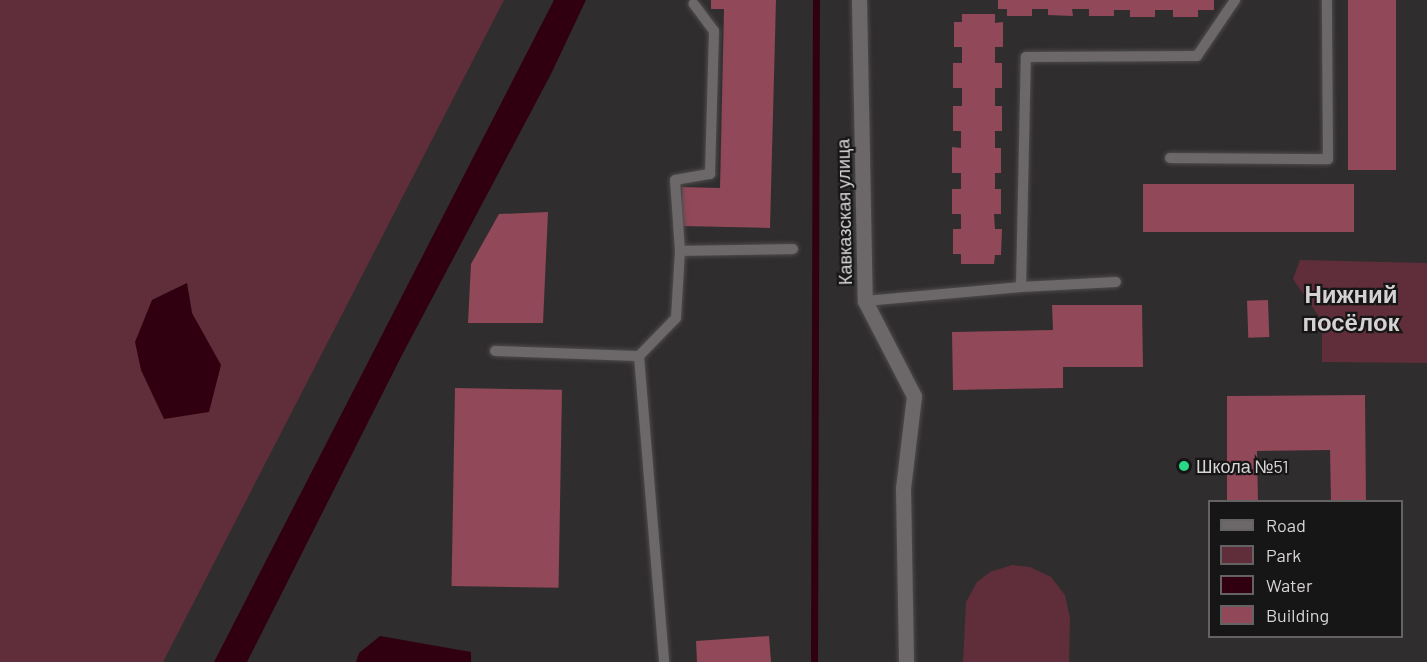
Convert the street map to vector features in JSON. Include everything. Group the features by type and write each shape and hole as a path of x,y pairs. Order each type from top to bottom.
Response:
{"street":[{"name":"Кавказская улица","path":"858,0 865,301 914,396 903,488 906,662"}],"lane":[{"path":"1021,287 1026,57 1197,56 1235,0"},
{"path":"1170,158 1329,159 1327,0"},
{"path":"495,351 639,356 676,318 680,251 675,180 710,174 714,31 694,4"},
{"path":"680,251 793,249"},
{"path":"865,301 1021,287 1116,282"},
{"path":"639,356 664,662"}],"green space":[{"path":"0,0 504,0 163,662 0,662","holes":["187,283 192,313 152,300"]},
{"path":"1300,260 1427,263 1427,363 1322,362 1322,321 1293,279"},
{"path":"1012,565 1030,567 1051,577 1065,595 1070,618 1069,662 963,662 966,602 977,582 990,572"}],"water":[{"path":"554,0 586,0 551,74 401,357 247,662 214,662"},
{"path":"187,283 192,313 221,365 209,412 164,419 141,370 135,342 152,300"},
{"path":"380,636 471,652 471,662 356,662 359,653"}],"building":[{"path":"711,0 776,0 770,228 682,226 682,187 720,188 724,9 711,9"},
{"path":"998,0 1214,0 1214,10 1198,10 1198,17 1173,17 1173,10 1155,10 1155,17 1130,17 1130,10 1114,10 1114,16 1089,16 1089,9 1072,9 1073,16 1048,15 1048,9 1032,9 1032,16 1007,16 1007,9 998,9"},
{"path":"1348,0 1396,0 1396,170 1348,170"},
{"path":"962,14 995,14 995,23 1003,22 1003,47 995,47 995,63 1002,63 1002,88 995,88 995,106 1002,106 1002,131 995,131 995,148 1001,148 1001,173 995,173 995,189 1001,189 1001,214 994,214 995,229 1002,229 1001,255 995,255 994,264 961,264 961,254 953,254 953,229 961,229 961,214 952,214 952,189 961,189 961,173 952,173 952,147 961,148 961,131 953,131 953,106 962,106 962,88 953,88 953,63 962,63 962,47 954,47 954,22 962,22"},
{"path":"1143,184 1354,184 1354,232 1143,232"},
{"path":"548,212 543,323 468,323 471,264 499,214"},
{"path":"1268,300 1269,337 1248,338 1247,301"},
{"path":"1052,305 1142,305 1143,367 1063,367 1063,388 953,390 952,332 1053,330"},
{"path":"455,388 562,390 559,588 452,586"},
{"path":"1365,395 1366,500 1331,500 1330,450 1257,451 1258,500 1227,500 1227,396"},
{"path":"769,636 771,662 697,662 696,641"}],"waterway":[{"path":"814,662 816,0"}],"place":[{"name":"Школа №51","path":"1184,466"}],"district":[{"name":"Нижний посёлок","path":"1351,308"}]}
